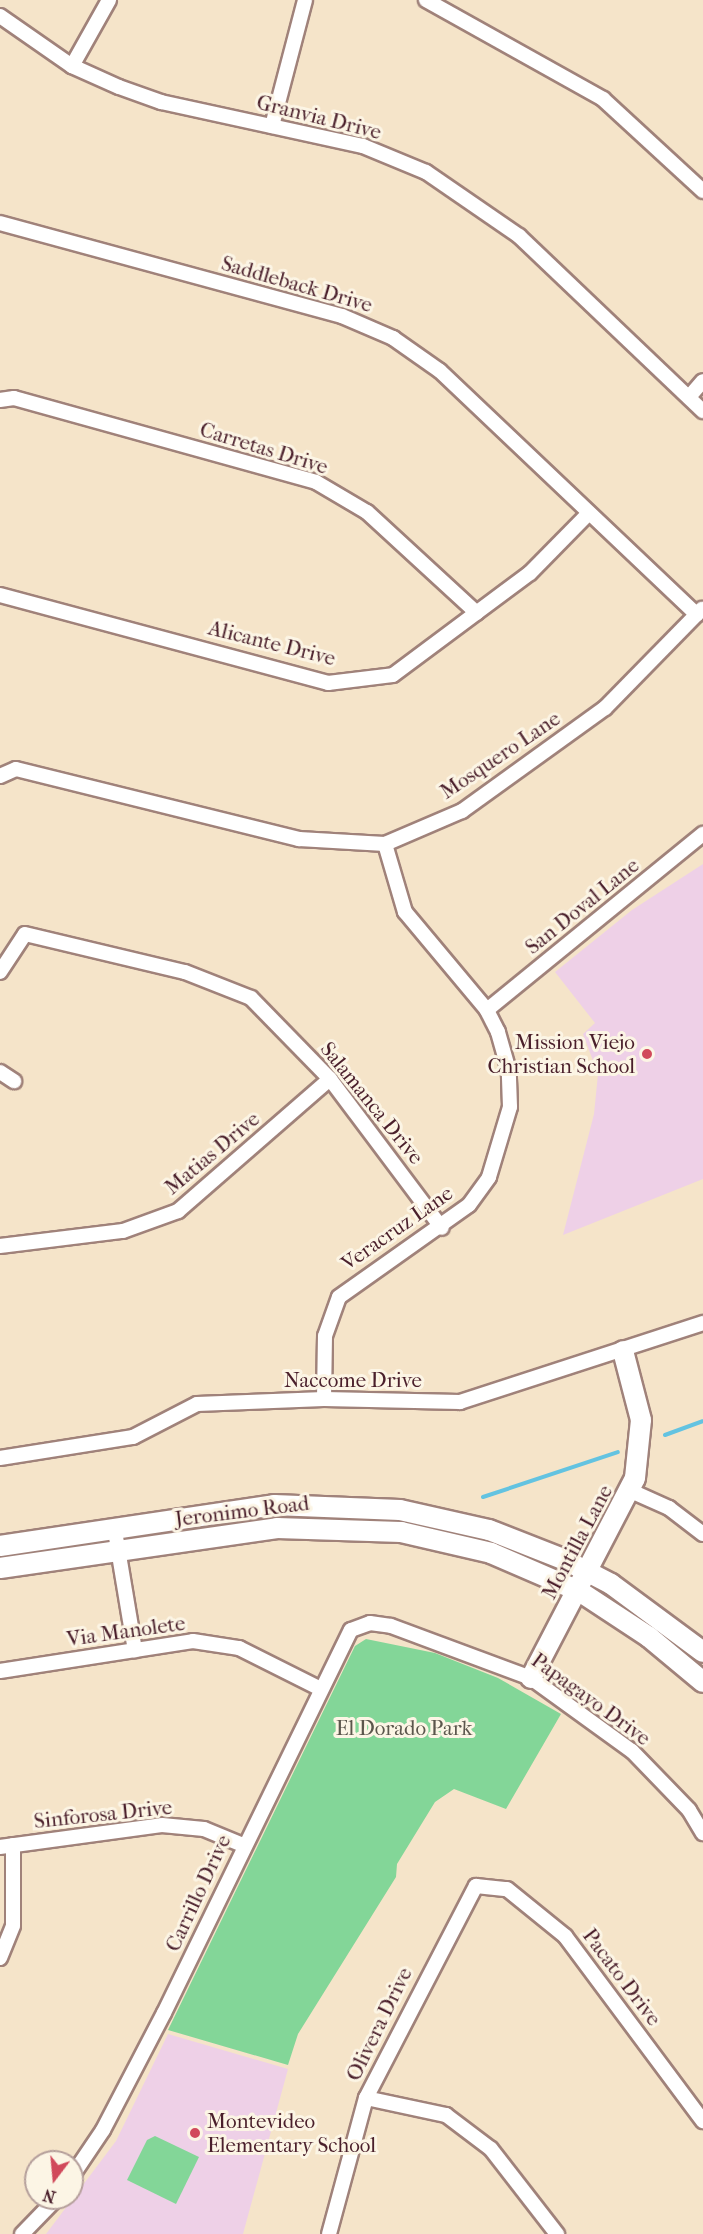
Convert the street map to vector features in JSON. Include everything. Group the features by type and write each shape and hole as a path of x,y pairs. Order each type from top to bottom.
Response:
{"main road":[{"name":"Montilla Lane","path":"531,1678 631,1491 641,1420 623,1351"},
{"name":"Jeronimo Road","path":"0,1546 115,1531 274,1505 377,1507 489,1530 589,1571 703,1652"},
{"name":"Jeronimo Road","path":"0,1568 277,1528 359,1527 468,1547 579,1591 649,1637 703,1682"}],"street":[{"path":"72,66 109,0"},
{"path":"272,126 305,0"},
{"path":"426,0 603,99 703,191"},
{"name":"Granvia Drive","path":"0,16 72,66 161,102 363,146 426,172 479,205 703,411"},
{"name":"Saddleback Drive","path":"0,223 342,316 393,338 440,371 589,513 700,612"},
{"path":"689,397 703,381"},
{"name":"Carretas Drive","path":"0,400 14,398 316,482 367,512 477,613"},
{"name":"Alicante Drive","path":"0,595 328,683 393,675 530,573 589,513"},
{"name":"Mosquero Lane","path":"0,776 16,770 299,839 385,844 462,811 605,708 700,612"},
{"name":"San Doval Lane","path":"487,1010 703,834"},
{"name":"Veracruz Lane","path":"324,1399 325,1336 339,1297 362,1276 442,1228 480,1192 506,1128 509,1071 487,1010 405,912 385,844"},
{"name":"Salamanca Drive","path":"0,972 25,934 185,972 251,998 330,1079 442,1228"},
{"path":"0,1072 14,1081"},
{"name":"Matias Drive","path":"0,1246 123,1231 178,1211 330,1079"},
{"name":"Naccome Drive","path":"0,1458 133,1437 197,1404 324,1399 460,1402 623,1351 703,1323"},
{"path":"631,1491 669,1508 703,1534"},
{"path":"115,1531 135,1650"},
{"name":"Papagayo Drive","path":"358,1626 379,1624 420,1634 531,1678 632,1751 689,1810 703,1833"},
{"name":"Carrillo Drive","path":"84,2158 103,2130 164,2013 345,1637 358,1626"},
{"name":"Via Manolete","path":"0,1671 193,1641 233,1646 321,1689"},
{"name":"Sinforosa Drive","path":"6,1846 162,1825 204,1829 243,1845"},
{"path":"0,1958 13,1925 6,1846"},
{"name":"Olivera Drive","path":"329,2234 366,2098 461,1906 471,1890 486,1883"},
{"name":"Pacato Drive","path":"486,1883 507,1889 565,1936 703,2121"},
{"path":"366,2098 446,2115 490,2149 557,2234"},
{"path":"22,2234 45,2210"}],"shaded area":[{"name":"Mission Viejo Christian School","path":"703,864 703,1179 563,1235 594,1114 598,1074 583,1034 595,1023 555,972 632,910"},
{"name":"Montevideo Elementary School","path":"168,2034 288,2069 243,2234 46,2234 64,2210 84,2210 84,2184 116,2141"}],"green space":[{"name":"El Dorado Park","path":"366,1639 435,1653 498,1678 561,1714 506,1809 454,1789 435,1802 397,1864 396,1877 298,2034 288,2065 168,2030 355,1646"},
{"path":"155,2136 199,2157 176,2204 127,2180 147,2140"}],"waterway":[{"path":"665,1435 703,1421"},
{"path":"483,1497 618,1452"}],"place":[{"name":"Mission Viejo Christian School","path":"647,1054"},
{"name":"Montevideo Elementary School","path":"195,2133"}]}
